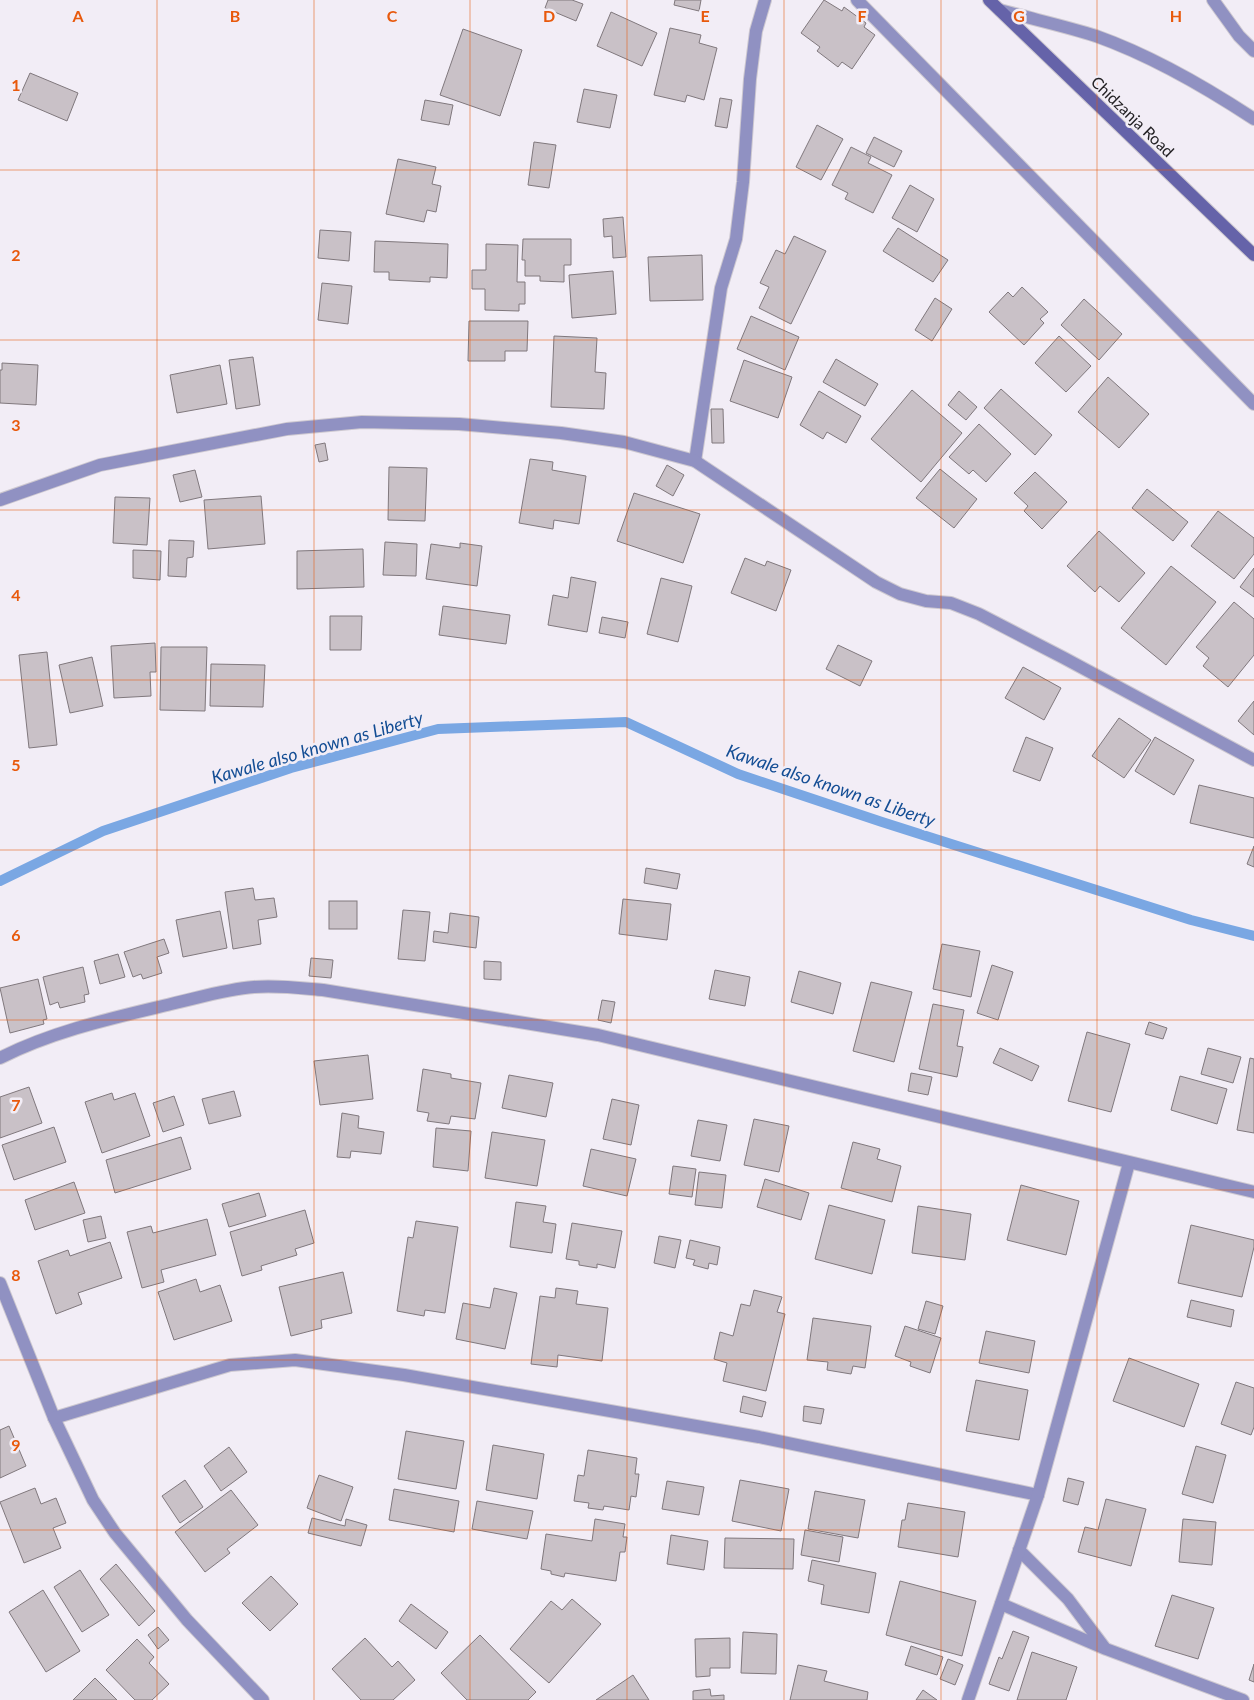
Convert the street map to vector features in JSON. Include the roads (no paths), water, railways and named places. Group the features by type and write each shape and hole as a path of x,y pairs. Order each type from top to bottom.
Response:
{"street":[{"path":"695,461 721,288 736,239 743,182 750,79 756,31 765,0"},
{"path":"857,0 1254,404"},
{"name":"Chidzanja Road","path":"989,0 1254,255"},
{"path":"1213,0 1239,36 1254,51"},
{"path":"1000,10 1096,36 1154,60 1209,88 1254,119"},
{"path":"0,500 100,465 287,429 362,422 459,424 561,433 624,442 695,461 876,582 900,594 926,601 951,603 979,614 1254,760"},
{"path":"0,1058 26,1045 104,1020 224,992 253,987 288,987 322,990 598,1035 1254,1192"},
{"path":"968,1700 1038,1495 1129,1163"},
{"path":"0,1284 54,1418 93,1500 115,1533 187,1620 263,1700"},
{"path":"54,1418 230,1364 295,1360 404,1376 749,1436 1038,1495"},
{"path":"1019,1550 1068,1599 1106,1649"},
{"path":"1001,1604 1106,1649 1243,1700"}],"waterway":[{"name":"Kawale also known as Liberty","path":"0,881 103,831 291,768 438,729 626,722 738,774 882,822 1191,920 1254,936"}]}
